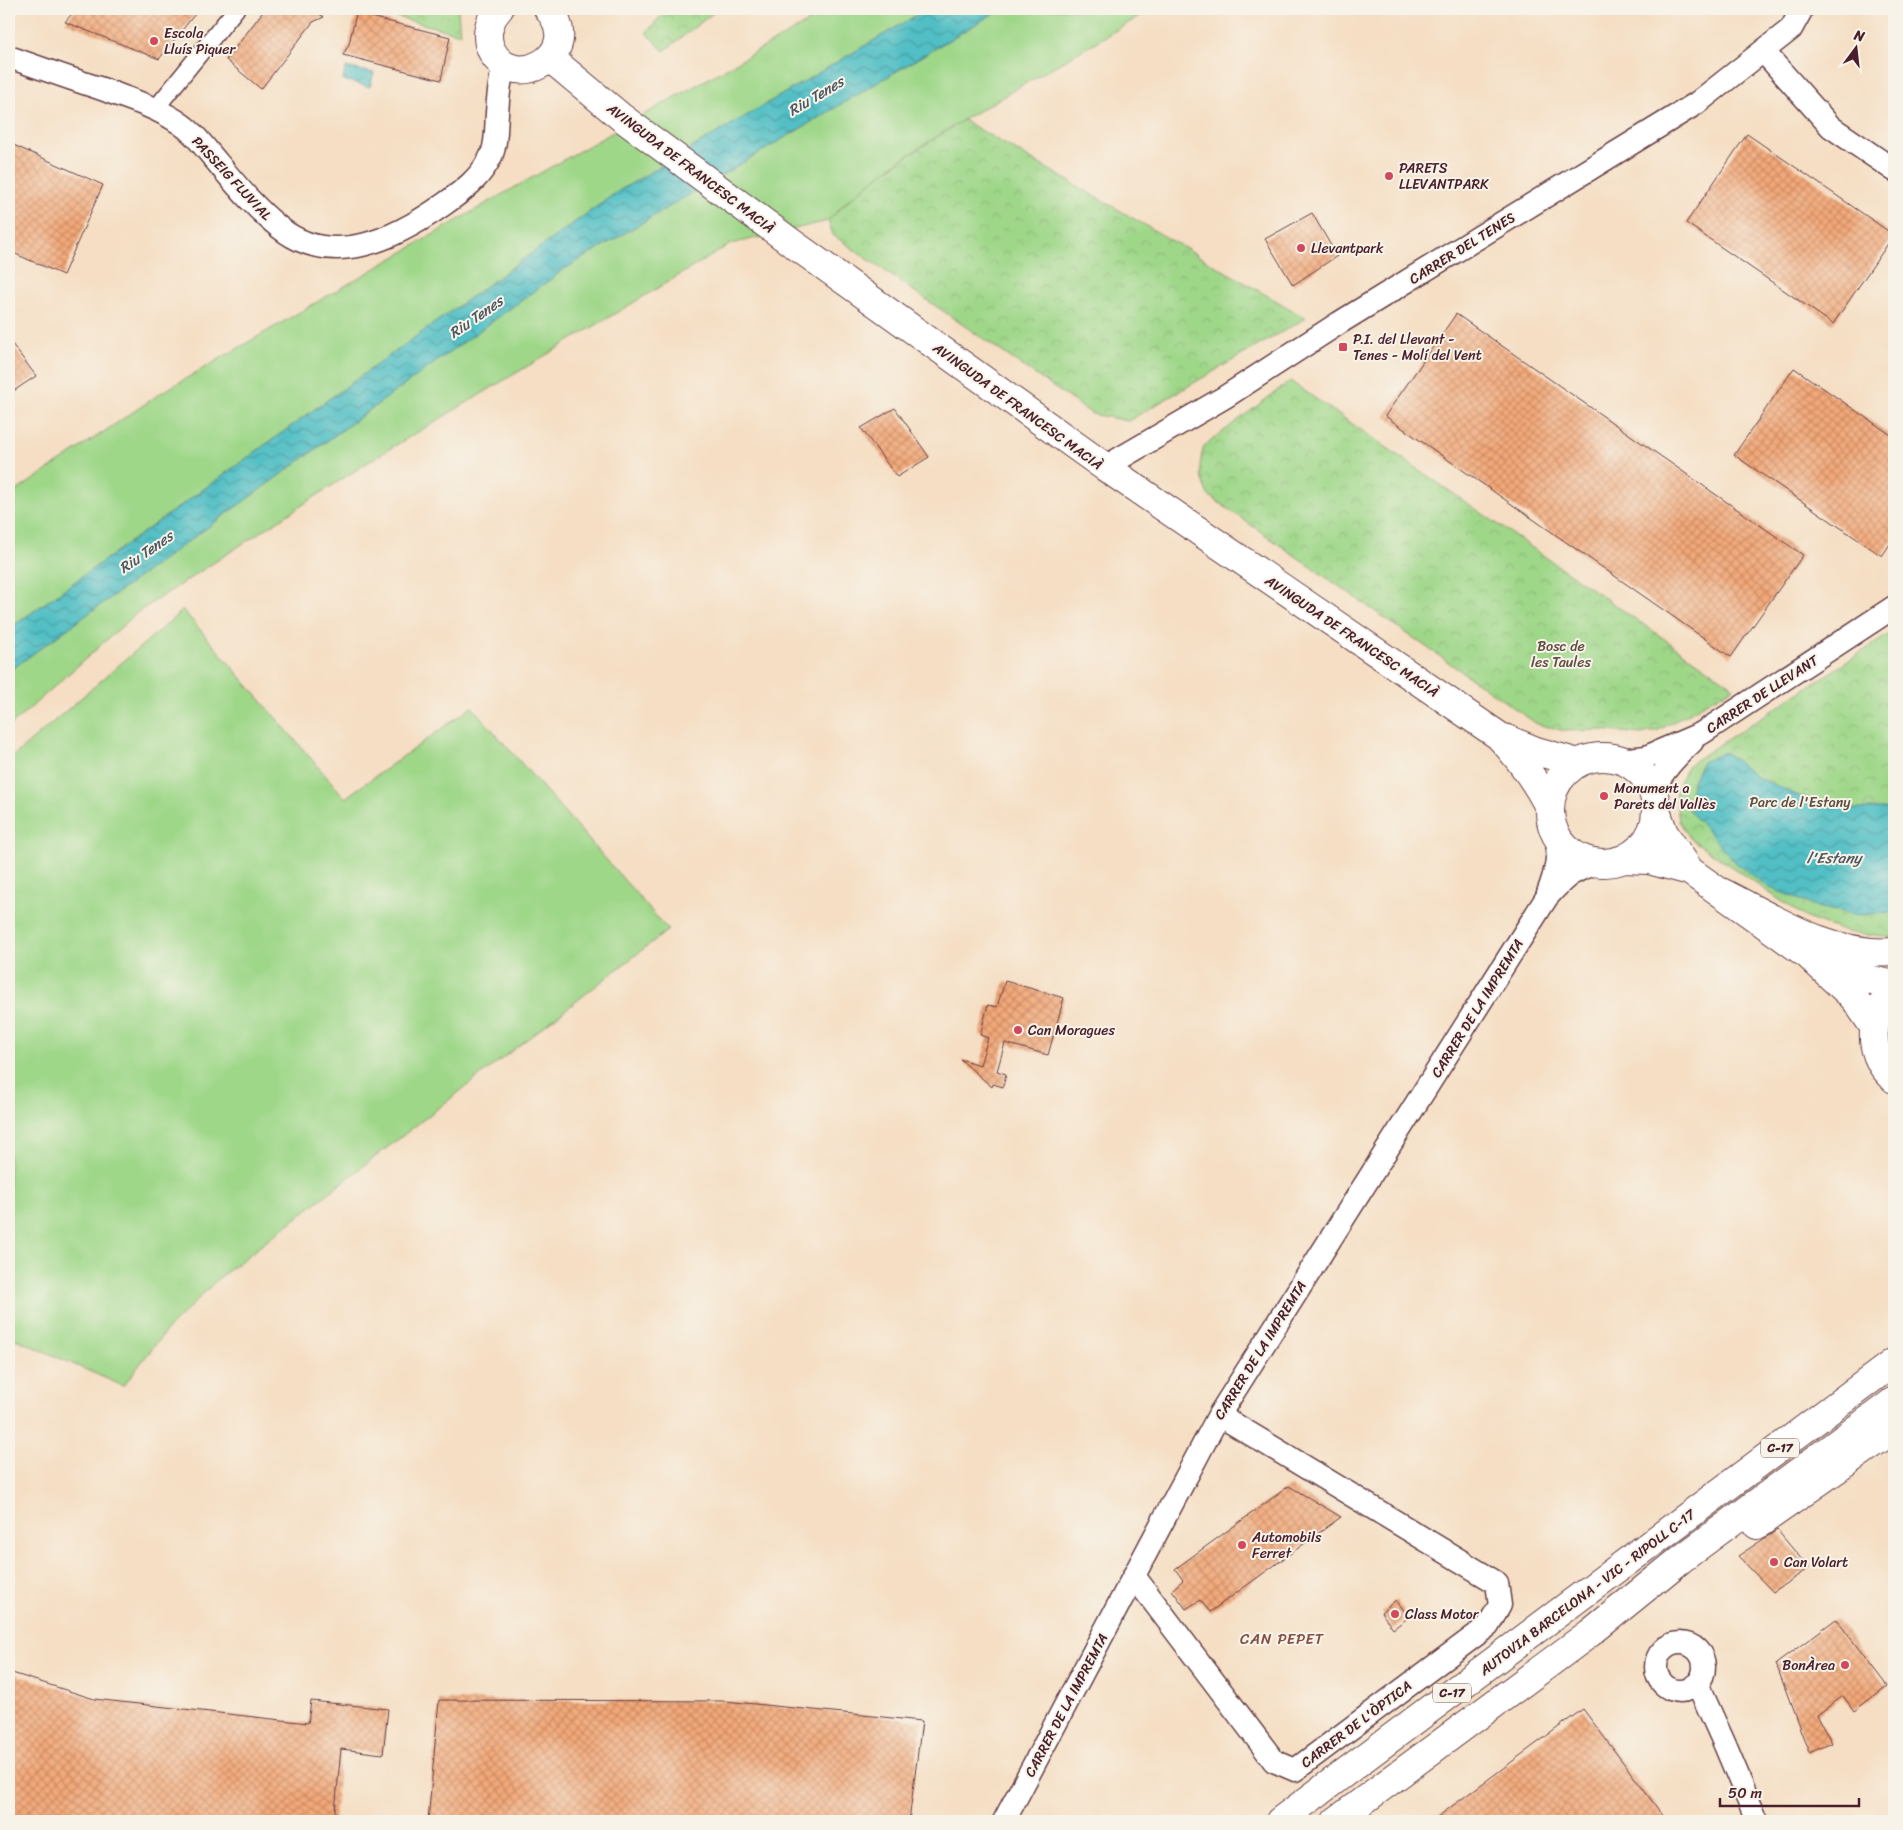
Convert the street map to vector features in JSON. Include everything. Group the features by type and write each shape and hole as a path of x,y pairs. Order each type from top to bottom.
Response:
{"main road":[{"path":"497,9 488,29 488,40 491,50 504,64 523,70 538,67 550,58 556,49 559,39 559,28 556,18 548,9"},
{"name":"AVINGUDA DE FRANCESC MACIÀ","path":"550,58 621,117 778,233 1105,467 1498,736"},
{"path":"1498,736 1536,751 1578,763"},
{"path":"1498,736 1522,761 1550,809"},
{"path":"1690,871 1664,833 1654,801 1641,773 1633,766 1620,760 1606,757 1592,758 1578,763 1557,782 1552,795 1550,809 1552,822 1557,835 1565,846 1576,855 1587,860 1649,860 1690,871 1808,955 1855,999 1874,1027"},
{"path":"1611,860 1634,853 1646,840 1654,823 1654,801"},
{"path":"1721,892 1808,935 1834,944 1871,952 1894,952"},
{"path":"1808,955 1859,977 1894,985"},
{"path":"1894,991 1879,1009 1874,1027 1874,1045 1882,1064 1894,1079"},
{"path":"1666,1534 1781,1432 1894,1342"},
{"name":"AUTOVIA BARCELONA - VIC - RIPOLL C-17","path":"1280,1821 1894,1362"},
{"name":"C-17","path":"1336,1821 1590,1633 1680,1560 1894,1401"},
{"path":"1680,1560 1750,1530 1894,1429"}],"street":[{"path":"156,108 236,9"},
{"name":"CARRER DEL TENES","path":"1105,467 1225,396 1347,318 1696,103 1791,29 1802,9"},
{"path":"1763,50 1831,127 1894,170"},
{"name":"PASSEIG FLUVIAL","path":"9,57 156,108 180,123 197,138 248,199 281,229 321,247 338,248 365,246 389,238 428,216 461,192 482,173 492,152 500,82 504,64"},
{"name":"CARRER DE LLEVANT","path":"1620,760 1646,757 1702,734 1894,607"},
{"path":"1654,801 1660,776 1677,756 1702,734"},
{"path":"1547,897 1557,870 1559,853 1557,835"},
{"path":"1547,897 1567,876 1576,870 1611,860"},
{"name":"CARRER DE LA IMPREMTA","path":"1004,1821 1219,1415 1547,897"},
{"name":"CARRER DE L'ÒPTICA","path":"1134,1576 1274,1761 1295,1770 1488,1626 1500,1605 1497,1583 1219,1415"},
{"path":"1695,1686 1702,1696 1725,1745 1756,1821"}],"green space":[{"path":"368,9 456,9 458,10 460,34"},
{"path":"667,9 718,9 664,51 646,33"},
{"path":"828,9 927,9 617,192 9,629 9,496 161,393 494,199 798,28"},
{"path":"1001,9 1152,9 963,120 893,165 848,200 828,221 731,244 373,459 138,612 9,727 9,671 566,268"},
{"path":"963,120 1306,318 1128,421 1092,414 833,235 828,221 843,206 892,166"},
{"name":"Bosc de les Taules","path":"1290,381 1734,687 1659,730 1641,734 1600,730 1565,731 1537,724 1208,495 1200,471 1204,446"},
{"path":"183,610 345,798 472,707 668,930 219,1278 165,1332 123,1386 9,1336 9,760"},
{"name":"Parc de l'Estany","path":"1894,631 1893,937 1846,932 1806,918 1690,838 1679,821 1675,790 1688,765"}],"water":[{"name":"Riu Tenes","path":"927,9 1001,9 566,268 9,671 9,629 617,192"},
{"path":"346,67 374,73 370,87 343,80"},
{"name":"l'Estany","path":"1725,752 1755,776 1799,796 1850,809 1894,809 1894,912 1859,915 1820,908 1770,888 1736,863 1688,809 1692,783 1702,762"}],"building":[{"name":"Escola Lluís Piquer","path":"76,9 199,9 159,59 65,22"},
{"path":"265,9 312,9 324,17 313,22 261,89 226,60"},
{"path":"357,9 371,17 450,37 441,80 343,55 349,44"},
{"path":"1747,134 1894,235 1833,324 1686,223"},
{"path":"9,143 103,185 63,275 9,251"},
{"name":"Llevantpark","path":"1312,213 1337,256 1293,285 1265,239"},
{"path":"1456,314 1803,555 1731,657 1385,416"},
{"path":"9,340 36,376 9,394"},
{"path":"1794,368 1894,437 1894,538 1882,556 1734,455"},
{"path":"895,408 929,457 897,477 861,428"},
{"name":"Can Moragues","path":"1005,981 1064,998 1048,1055 1005,1043 997,1071 1006,1074 1003,1087 993,1084 992,1087 960,1059 980,1065 988,1038 980,1035 988,1005 997,1007"},
{"path":"1289,1486 1341,1517 1210,1612 1200,1600 1186,1609 1172,1590 1183,1580 1175,1569"},
{"name":"Can Volart","path":"1777,1530 1809,1568 1773,1592 1738,1556"},
{"name":"Class Motor","path":"1396,1600 1409,1617 1393,1629 1381,1612"},
{"path":"1836,1619 1887,1686 1854,1711 1843,1696 1817,1715 1832,1743 1809,1753 1776,1664"},
{"path":"9,1672 94,1699 308,1723 311,1701 388,1709 383,1754 341,1749 334,1821 9,1821"},
{"path":"439,1700 725,1701 922,1721 909,1821 428,1821"},
{"path":"1583,1709 1667,1821 1432,1821"}],"place":[{"name":"Escola Lluís Piquer","path":"154,41"},
{"name":"PARETS LLEVANTPARK","path":"1389,176"},
{"name":"Llevantpark","path":"1301,248"},
{"name":"P.I. del Llevant - Tenes - Molí del Vent","path":"1343,347"},
{"name":"Monument a Parets del Vallès","path":"1604,796"},
{"name":"Can Moragues","path":"1018,1030"},
{"name":"Automobils Ferret","path":"1242,1545"},
{"name":"Can Volart","path":"1774,1562"},
{"name":"Class Motor","path":"1395,1614"},
{"name":"BonÀrea","path":"1845,1665"}],"district":[{"name":"CAN PEPET","path":"1282,1639"}]}
